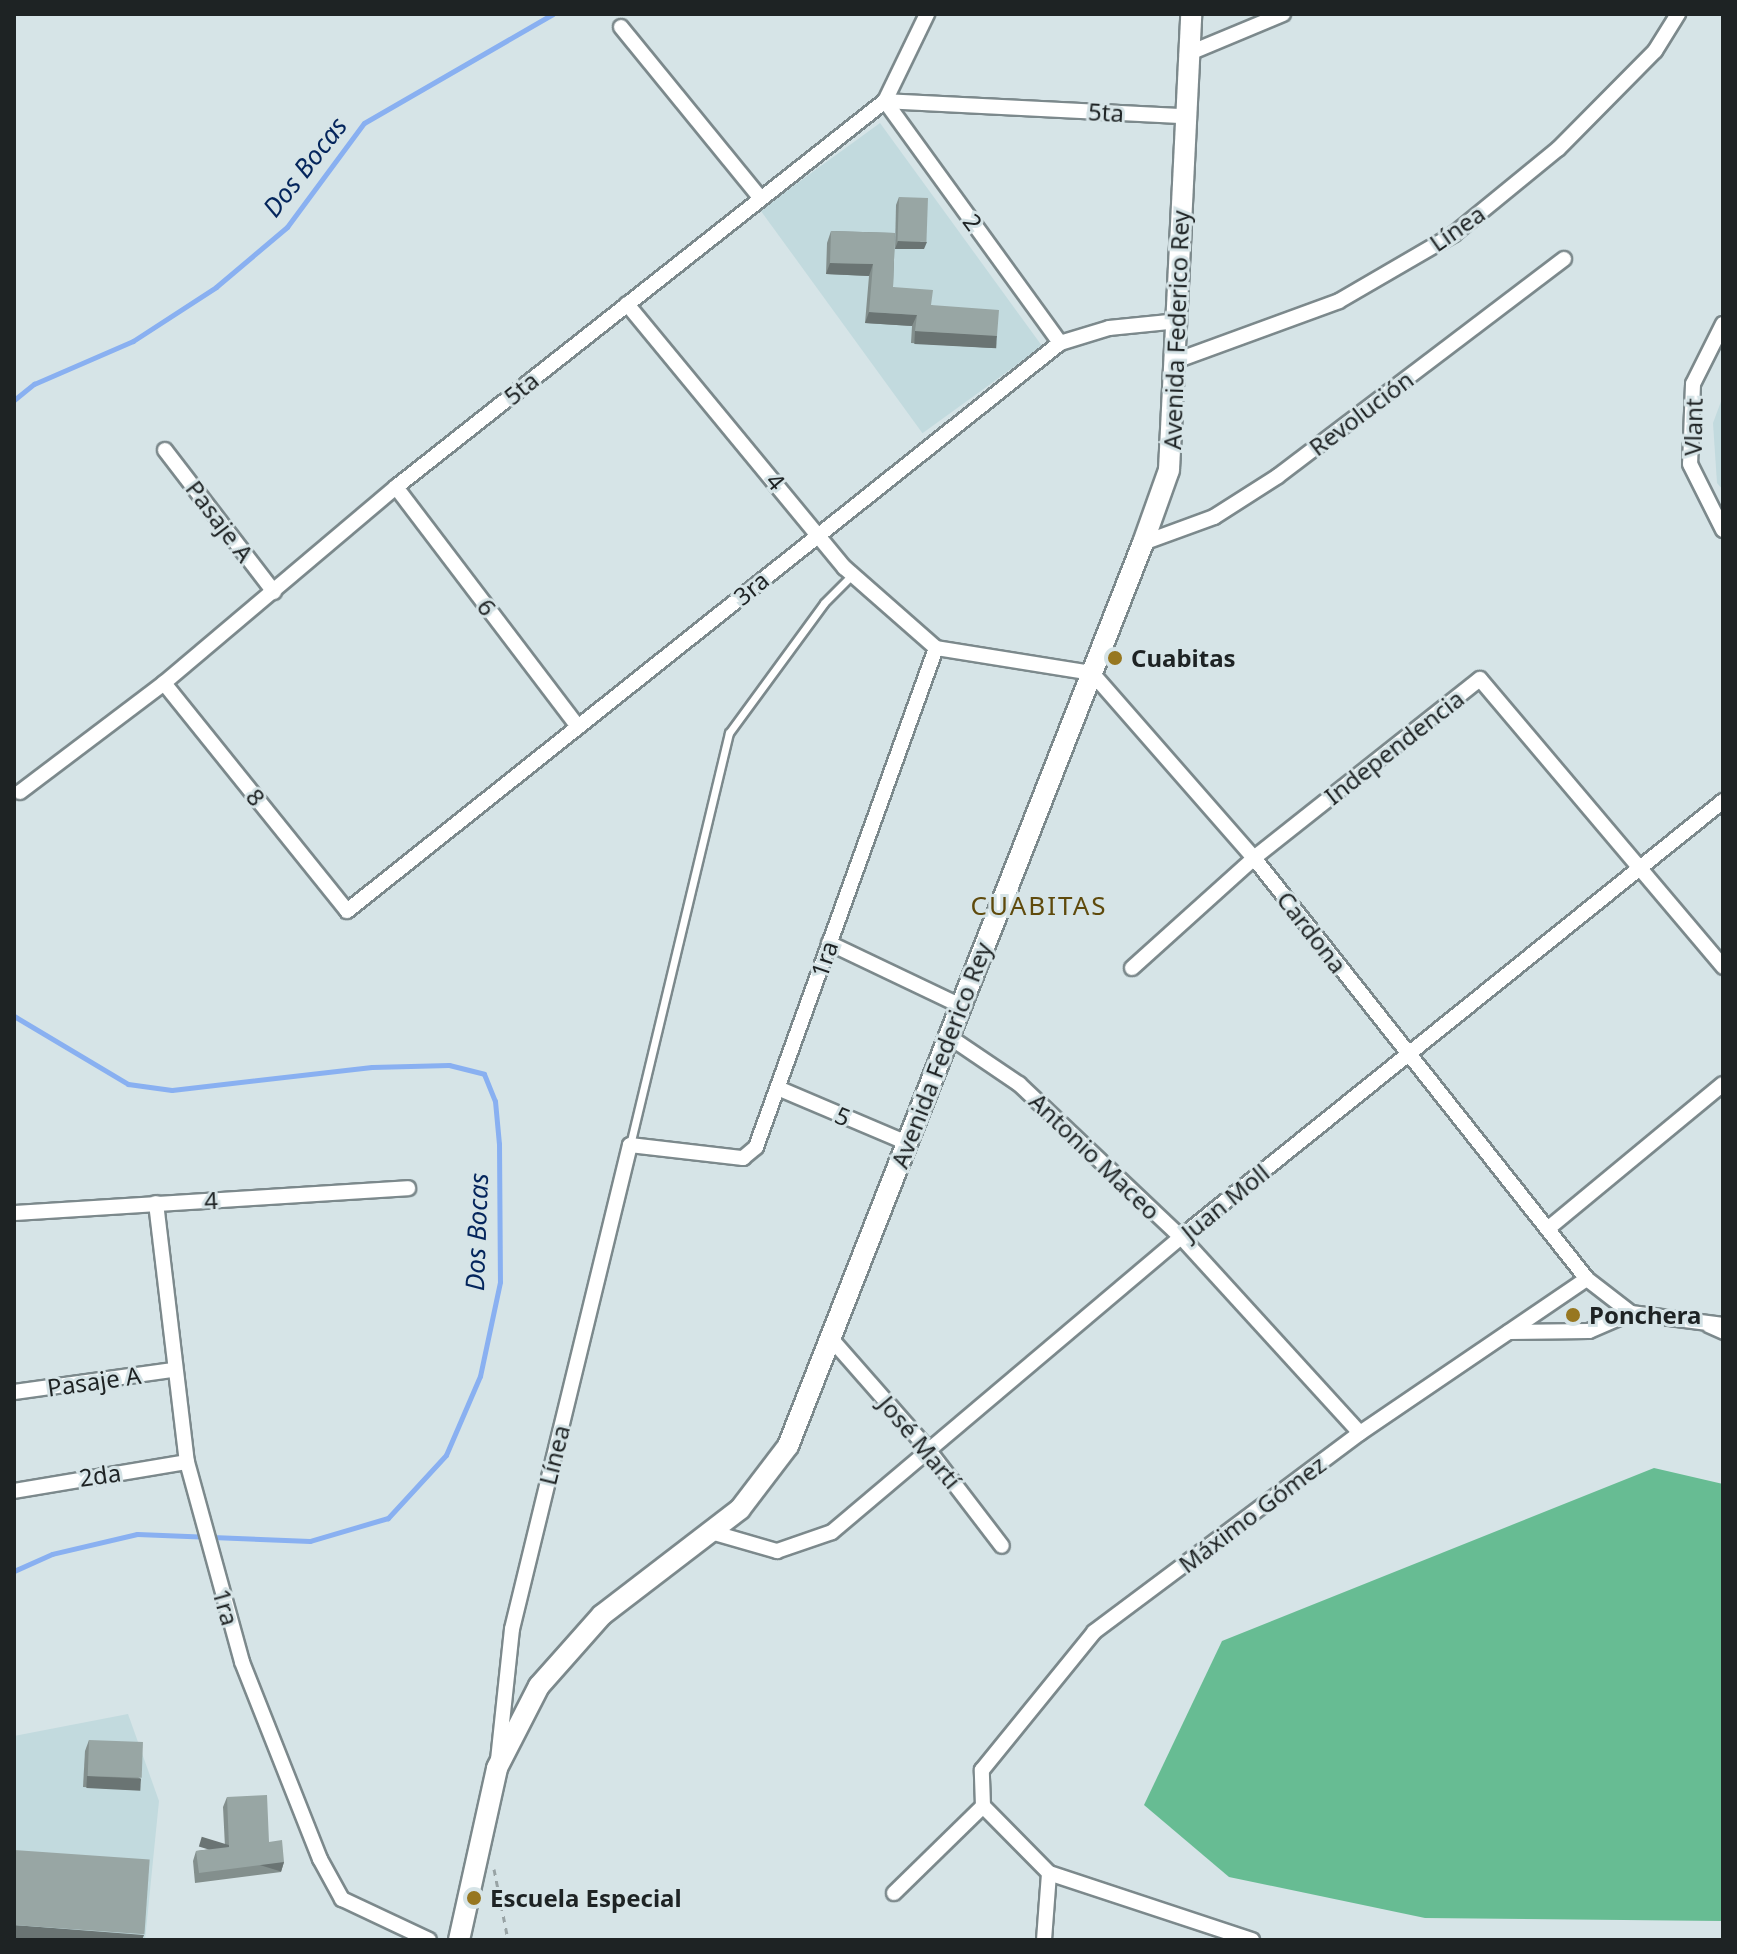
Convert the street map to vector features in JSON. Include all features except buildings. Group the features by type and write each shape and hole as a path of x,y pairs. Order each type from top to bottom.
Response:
{"main road":[{"name":"Avenida Federico Rey","path":"459,1940 497,1768 539,1686 602,1615 740,1509 788,1446 833,1341 959,1005 1143,543 1169,470 1178,360 1183,116 1191,14"}],"street":[{"name":"5ta","path":"20,792 164,683 396,487 759,196 885,101 927,14"},
{"path":"1187,54 1283,14"},
{"name":"Línea","path":"1178,360 1339,301 1454,234 1558,149 1655,51 1678,14"},
{"path":"621,27 759,196"},
{"name":"5ta","path":"885,101 1183,116"},
{"name":"2","path":"885,101 1060,343"},
{"name":"Revolución","path":"1143,543 1214,517 1278,476 1564,259"},
{"name":"4","path":"627,304 853,574 936,648"},
{"name":"3ra","path":"347,911 1060,343 1109,328 1179,321"},
{"name":"Vlant","path":"1723,324 1693,384 1690,464 1723,530"},
{"name":"Pasaje A","path":"165,450 274,592"},
{"name":"6","path":"396,487 578,727"},
{"path":"936,648 1092,673"},
{"name":"1ra","path":"630,1145 743,1158 756,1147 780,1089 829,943 936,648"},
{"name":"Cardona","path":"1092,673 1254,858 1550,1227 1587,1279 1631,1313"},
{"name":"Independencia","path":"1132,968 1254,858 1480,679 1723,967"},
{"name":"8","path":"164,683 347,911"},
{"name":"Juan Moll","path":"711,1532 777,1551 832,1532 927,1448 1181,1237 1640,871 1723,801"},
{"path":"829,943 959,1005"},
{"name":"Antonio Maceo","path":"948,1036 1019,1084 1181,1237 1360,1433"},
{"path":"1550,1227 1723,1084"},
{"name":"5","path":"780,1089 907,1143"},
{"name":"Línea","path":"497,1768 512,1629 630,1145"},
{"name":"4","path":"14,1213 408,1188"},
{"name":"1ra","path":"156,1203 173,1370 187,1462 242,1662 320,1859 342,1899 429,1940"},
{"name":"Máximo Gómez","path":"983,1806 982,1770 1094,1632 1360,1433 1587,1279"},
{"path":"1509,1332 1589,1331 1631,1313 1723,1325"},
{"name":"José Martí","path":"833,1341 927,1448 1002,1546"},
{"name":"Pasaje A","path":"14,1392 173,1370"},
{"name":"2da","path":"14,1491 187,1462"},
{"path":"894,1893 983,1806 1049,1873 1252,1940"},
{"path":"1044,1940 1049,1873"}],"lane":[{"path":"630,1145 729,733 824,603 853,574"},
{"path":"1698,1323 1723,1335"}],"path":[{"path":"493,1865 508,1940"}],"shaded area":[{"path":"880,123 1042,346 922,433 760,210"},
{"path":"1723,396 1723,490 1717,483 1713,423"},
{"path":"128,1714 159,1801 145,1940 14,1940 14,1736"}],"green space":[{"path":"1654,1468 1723,1484 1723,1921 1425,1918 1229,1877 1144,1805 1222,1641"}],"waterway":[{"name":"Dos Bocas","path":"14,400 34,384 133,341 216,287 287,227 364,123 553,14"},
{"name":"Dos Bocas","path":"14,1016 128,1084 172,1090 372,1067 449,1065 484,1074 495,1101 499,1144 500,1282 480,1376 446,1455 388,1518 310,1541 137,1534 52,1554 14,1571"}],"place":[{"name":"Cuabitas","path":"1115,658"},
{"name":"Ponchera","path":"1573,1315"},
{"name":"Escuela Especial","path":"474,1898"}],"district":[{"name":"CUABITAS","path":"1039,906"}]}
